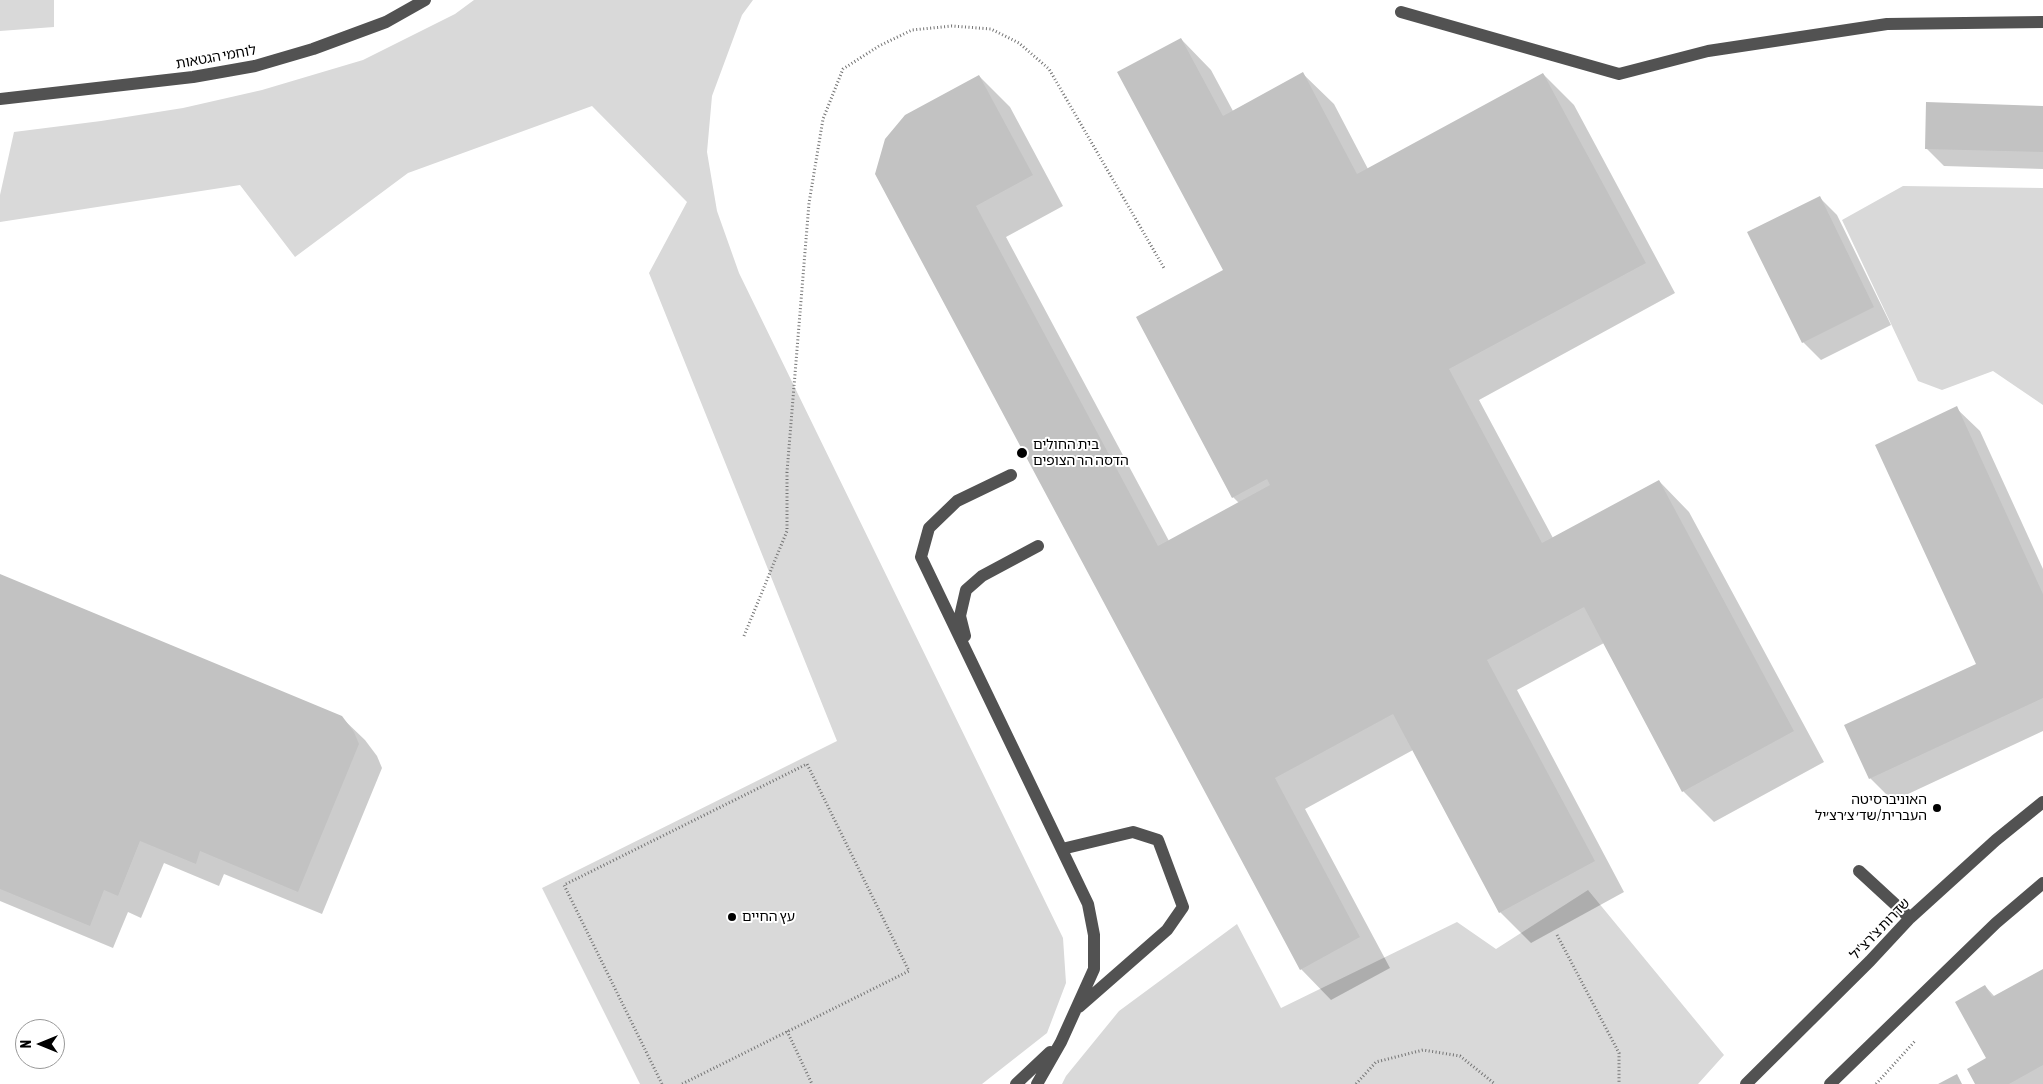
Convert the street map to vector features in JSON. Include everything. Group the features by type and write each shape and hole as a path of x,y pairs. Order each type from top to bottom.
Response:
{"street":[{"name":"לוחמי הגטאות","path":"0,99 193,78 255,66 313,49 386,22 425,0"},
{"path":"1401,12 1619,74 1708,51 1887,24 2043,22"},
{"path":"1011,476 957,500 929,528 921,556 1088,904 1094,935 1094,969 1061,1042 1036,1084"},
{"path":"972,663 960,616 966,590 982,576 1038,546"},
{"name":"שדרות צ'רצ'יל","path":"1746,1084 1870,961 1910,918 1996,840 2043,802"},
{"path":"1062,849 1133,832 1158,840 1183,908 1167,930 1076,1010"},
{"path":"1859,871 1910,918"},
{"path":"1830,1084 1984,934 2043,883"},
{"path":"1016,1084 1061,1042"}],"path":[{"path":"744,636 787,531 787,472 809,203 823,119 843,69 879,46 912,30 952,26 991,29 1019,43 1049,69 1164,268"},
{"path":"662,1084 564,885 807,764 909,971 682,1084"},
{"path":"1558,935 1619,1053 1619,1084"},
{"path":"787,1031 812,1084"},
{"path":"1356,1084 1376,1062 1423,1050 1460,1056 1495,1084"}],"shaded area":[{"path":"0,0 54,0 54,27 0,31"},
{"path":"474,0 753,0 742,15 712,96 707,152 717,211 739,273 1063,938 1066,983 1047,1033 982,1084 640,1084 542,888 837,741 649,273 687,202 592,106 408,173 295,257 240,185 0,222 0,195 14,132 183,108 262,90 363,60 455,14"},
{"path":"1903,186 2043,188 2043,405 1993,371 1942,390 1918,381 1842,220"},
{"path":"1588,890 1724,1055 1698,1084 1062,1084 1066,1076 1119,1011 1237,924 1281,1008 1457,922 1496,949"}],"building":[{"path":"1181,38 1223,116 1303,72 1357,174 1543,73 1646,263 1449,369 1542,543 1659,480 1794,731 1682,792 1584,607 1487,660 1595,861 1499,913 1393,714 1275,778 1360,937 1300,970 875,174 885,139 905,115 979,75 1033,175 976,206 1158,546 1270,485 1267,479 1232,498 1136,317 1223,270 1117,72"},
{"path":"1926,102 2043,106 2043,152 1925,149"},
{"path":"1820,196 1874,307 1802,343 1747,232"},
{"path":"1957,406 2043,594 2043,698 1869,779 1844,725 1976,664 1875,445"},
{"path":"0,574 342,716 354,732 359,744 298,892 200,851 196,864 140,841 118,896 104,890 90,926 0,889"},
{"path":"2043,969 2043,1065 2009,1084 1975,1084 1967,1069 1986,1058 1955,1002 1985,985 1992,997"},
{"path":"1957,1074 1962,1084 1938,1084"}],"place":[{"name":"בית החולים הדסה הר הצופים","path":"1022,453"},
{"name":"האוניברסיטה העברית/שד׳ צ׳רצ׳יל","path":"1937,808"},
{"name":"עץ החיים","path":"732,917"}]}
